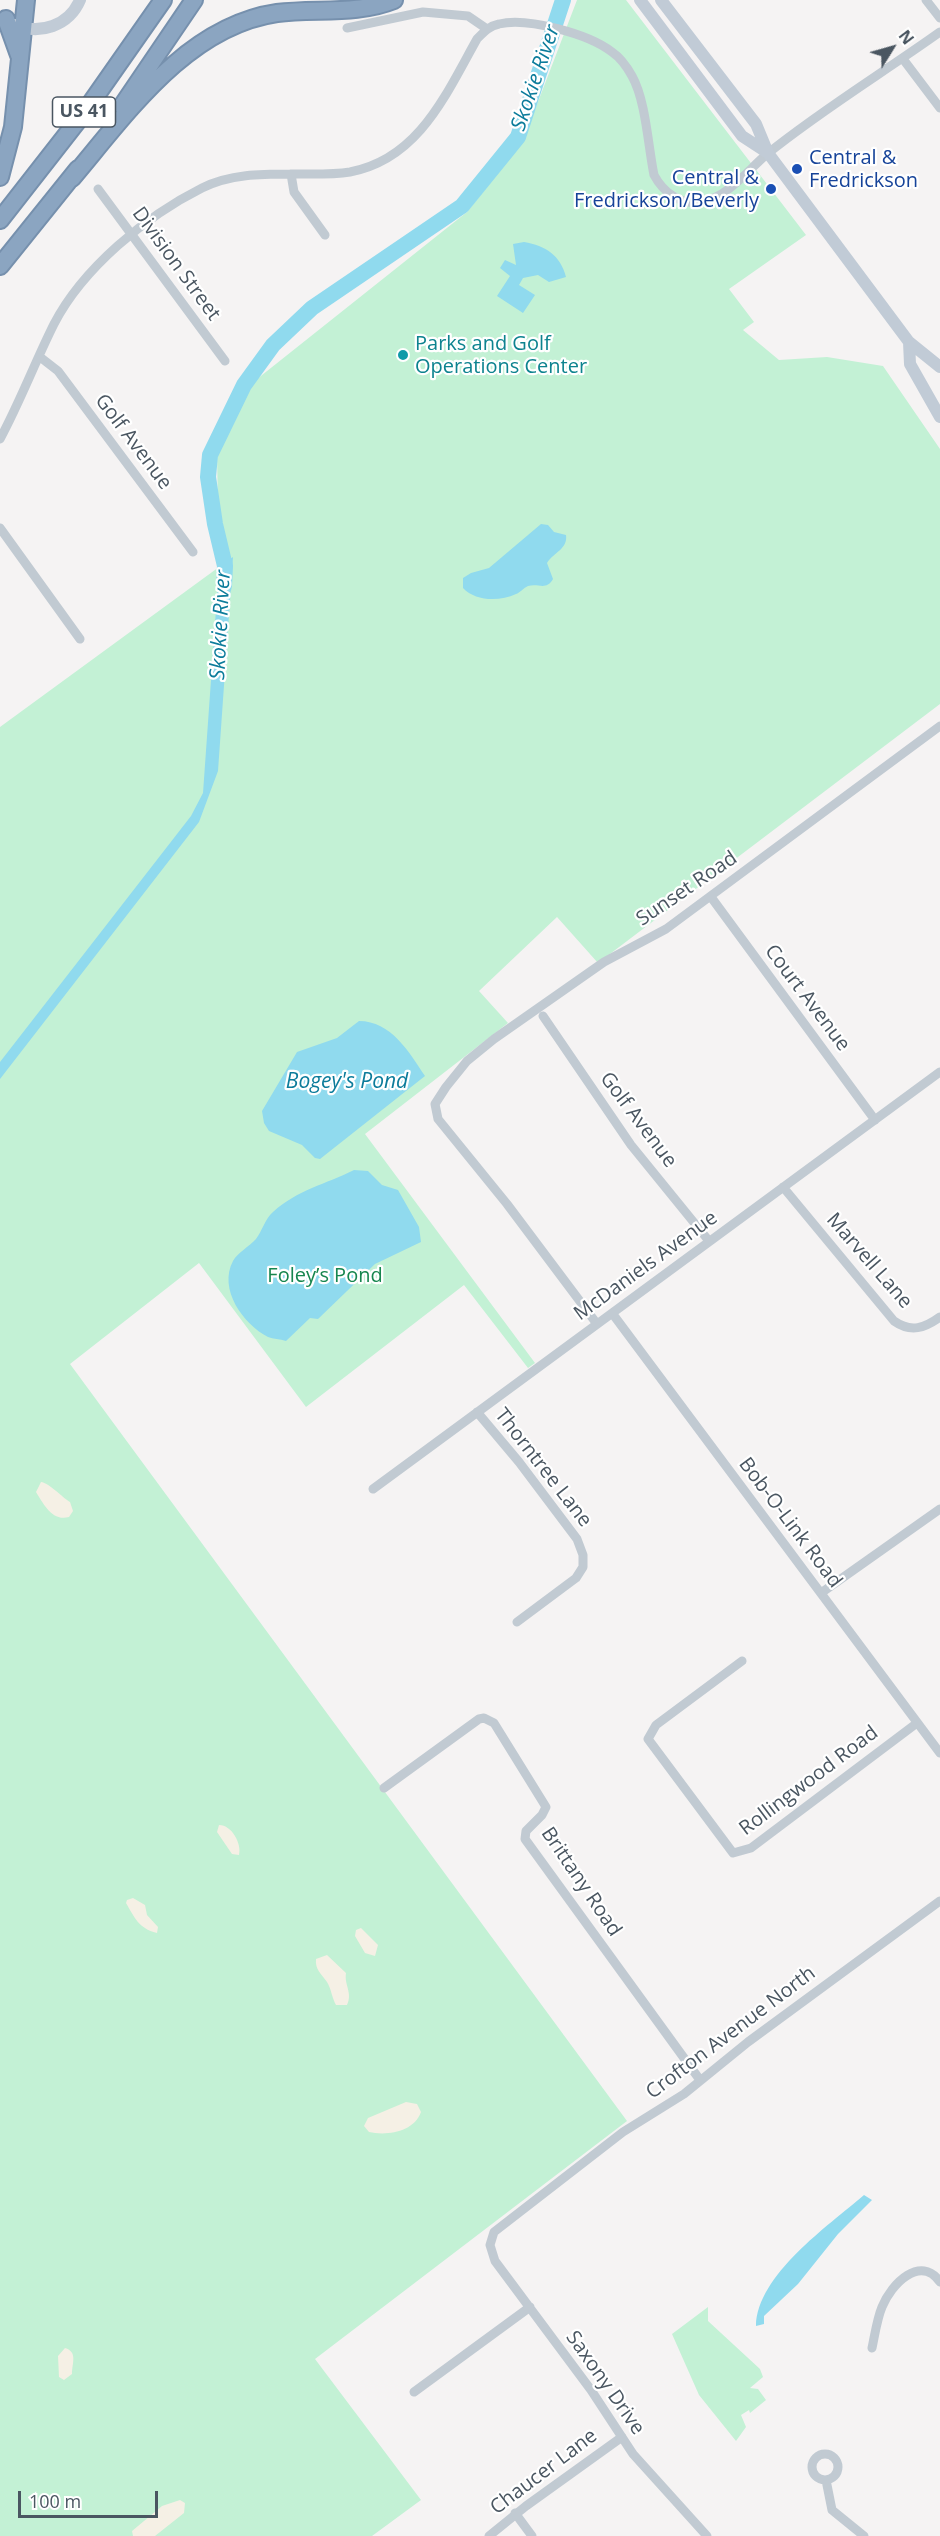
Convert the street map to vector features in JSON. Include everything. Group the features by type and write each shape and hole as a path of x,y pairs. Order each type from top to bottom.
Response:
{"highway":[{"path":"0,177 13,127 26,0"},
{"name":"US 41","path":"0,220 86,110 162,0"},
{"name":"US 41","path":"0,266 72,178 194,0"},
{"path":"72,178 161,78 218,34 238,24 278,13 358,9 394,0"},
{"path":"3,16 14,38 21,62"}],"main road":[{"path":"3,16 24,29 48,28 58,24 76,9 80,0"},
{"path":"640,0 742,136 768,153"},
{"path":"661,0 756,124 768,153 909,342 940,367"},
{"path":"909,342 910,364 940,417"}],"street":[{"path":"926,0 940,18"},
{"path":"346,28 423,12 468,16 487,29"},
{"path":"0,439 55,323 84,280 113,251 186,196 205,186 246,175 335,173 362,169 384,159 408,144 435,114 477,39 487,29 499,24 535,25 579,35 613,52 625,63 634,79 654,175 664,190 687,202 712,199 724,193 768,153 940,32"},
{"path":"903,59 940,108"},
{"path":"291,174 294,192 325,236"},
{"name":"Division Street","path":"98,189 225,361"},
{"name":"Golf Avenue","path":"40,357 58,371 193,552"},
{"path":"0,528 80,639"},
{"name":"Sunset Road","path":"597,1324 507,1204 438,1119 435,1108 457,1072 494,1039 604,962 666,928 711,897 940,726"},
{"name":"Court Avenue","path":"711,897 875,1119"},
{"name":"Golf Avenue","path":"543,1016 625,1137 709,1241"},
{"name":"McDaniels Avenue","path":"373,1489 940,1072"},
{"name":"Marvell Lane","path":"783,1187 894,1321 914,1329 928,1325 940,1317"},
{"name":"Bob-O-Link Road","path":"612,1313 940,1753"},
{"name":"Thorntree Lane","path":"477,1412 519,1462 577,1539 584,1556 583,1567 576,1578 517,1622"},
{"path":"821,1593 940,1509"},
{"name":"Rollingwood Road","path":"742,1661 656,1725 648,1739 733,1853 751,1848 917,1723"},
{"name":"Brittany Road","path":"384,1788 479,1719 484,1718 494,1724 546,1807 542,1815 526,1831 525,1839 700,2080"},
{"name":"Crofton Avenue North","path":"491,2240 494,2232 502,2223 623,2132 684,2094 940,1901"},
{"name":"Saxony Drive","path":"491,2240 491,2252 495,2261 591,2390 622,2437 651,2476 707,2536"},
{"path":"872,2348 881,2308 902,2279 910,2272 924,2270 935,2275 940,2282"},
{"path":"414,2392 530,2307"},
{"name":"Chaucer Lane","path":"489,2536 515,2513 622,2437"},
{"path":"826,2480 832,2510 864,2536"},
{"path":"515,2513 532,2536"}],"green space":[{"path":"577,0 626,0 806,235 729,289 754,322 743,330 779,360 827,357 883,366 940,449 940,704 598,963 557,917 479,991 508,1023 365,1134 535,1363 528,1368 464,1285 306,1407 199,1263 70,1364 627,2121 315,2359 421,2500 372,2536 0,2536 0,727 219,567 217,454 252,383 467,212 523,141"},
{"path":"708,2307 708,2321 760,2369 763,2377 750,2388 758,2389 766,2400 750,2413 749,2410 741,2415 746,2427 736,2441 699,2395 672,2334"}],"sand":[{"path":"41,1482 52,1487 70,1502 73,1511 69,1517 58,1517 45,1506 36,1492"},
{"path":"219,1825 228,1828 235,1836 239,1846 239,1855 232,1854 217,1832"},
{"path":"133,1898 145,1905 147,1915 158,1927 157,1933 145,1928 135,1918 126,1903 127,1900"},
{"path":"361,1928 378,1945 375,1956 365,1953 355,1936 356,1930"},
{"path":"327,1955 346,1973 349,1997 347,2005 336,2005 328,1984 317,1969 316,1959"},
{"path":"406,2102 417,2104 421,2112 417,2119 406,2128 392,2133 376,2133 369,2132 364,2126 368,2118"},
{"path":"65,2348 72,2352 73,2358 72,2374 64,2380 59,2377 58,2356"},
{"path":"180,2500 185,2503 184,2513 155,2536 133,2536 132,2531 162,2506"}],"water":[{"path":"524,242 539,246 556,257 566,277 549,282 538,275 523,278 519,285 535,295 523,313 497,296 510,276 500,268 505,260 516,265 513,244"},
{"path":"541,524 548,525 554,532 566,535 563,547 547,563 553,579 548,585 528,586 509,597 495,599 474,596 463,588 463,578 489,568"},
{"path":"233,557 218,771 199,822 0,1079 0,1062 191,816 203,793 219,567"},
{"name":"Bogey's Pond","path":"359,1021 370,1022 390,1032 406,1048 425,1076 320,1159 315,1158 302,1145 269,1131 264,1123 262,1111 297,1052 337,1038"},
{"name":"Foley’s Pond","path":"354,1170 368,1171 382,1185 398,1190 419,1227 421,1242 375,1264 318,1319 310,1318 286,1341 268,1337 250,1324 235,1305 229,1283 229,1272 233,1261 256,1239 270,1215 282,1204"},
{"path":"864,2195 872,2200 838,2234 798,2284 764,2316 764,2324 756,2326 759,2307 768,2288 781,2270 814,2237"}],"waterway":[{"name":"Skokie River","path":"224,586 225,566 215,524 208,477 210,455 244,385 273,345 312,308 462,206 518,137 563,0"}],"place":[{"name":"Central & Fredrickson","path":"797,169"},
{"name":"Central & Fredrickson/Beverly","path":"771,189"},
{"name":"Parks and Golf Operations Center","path":"403,355"}]}
